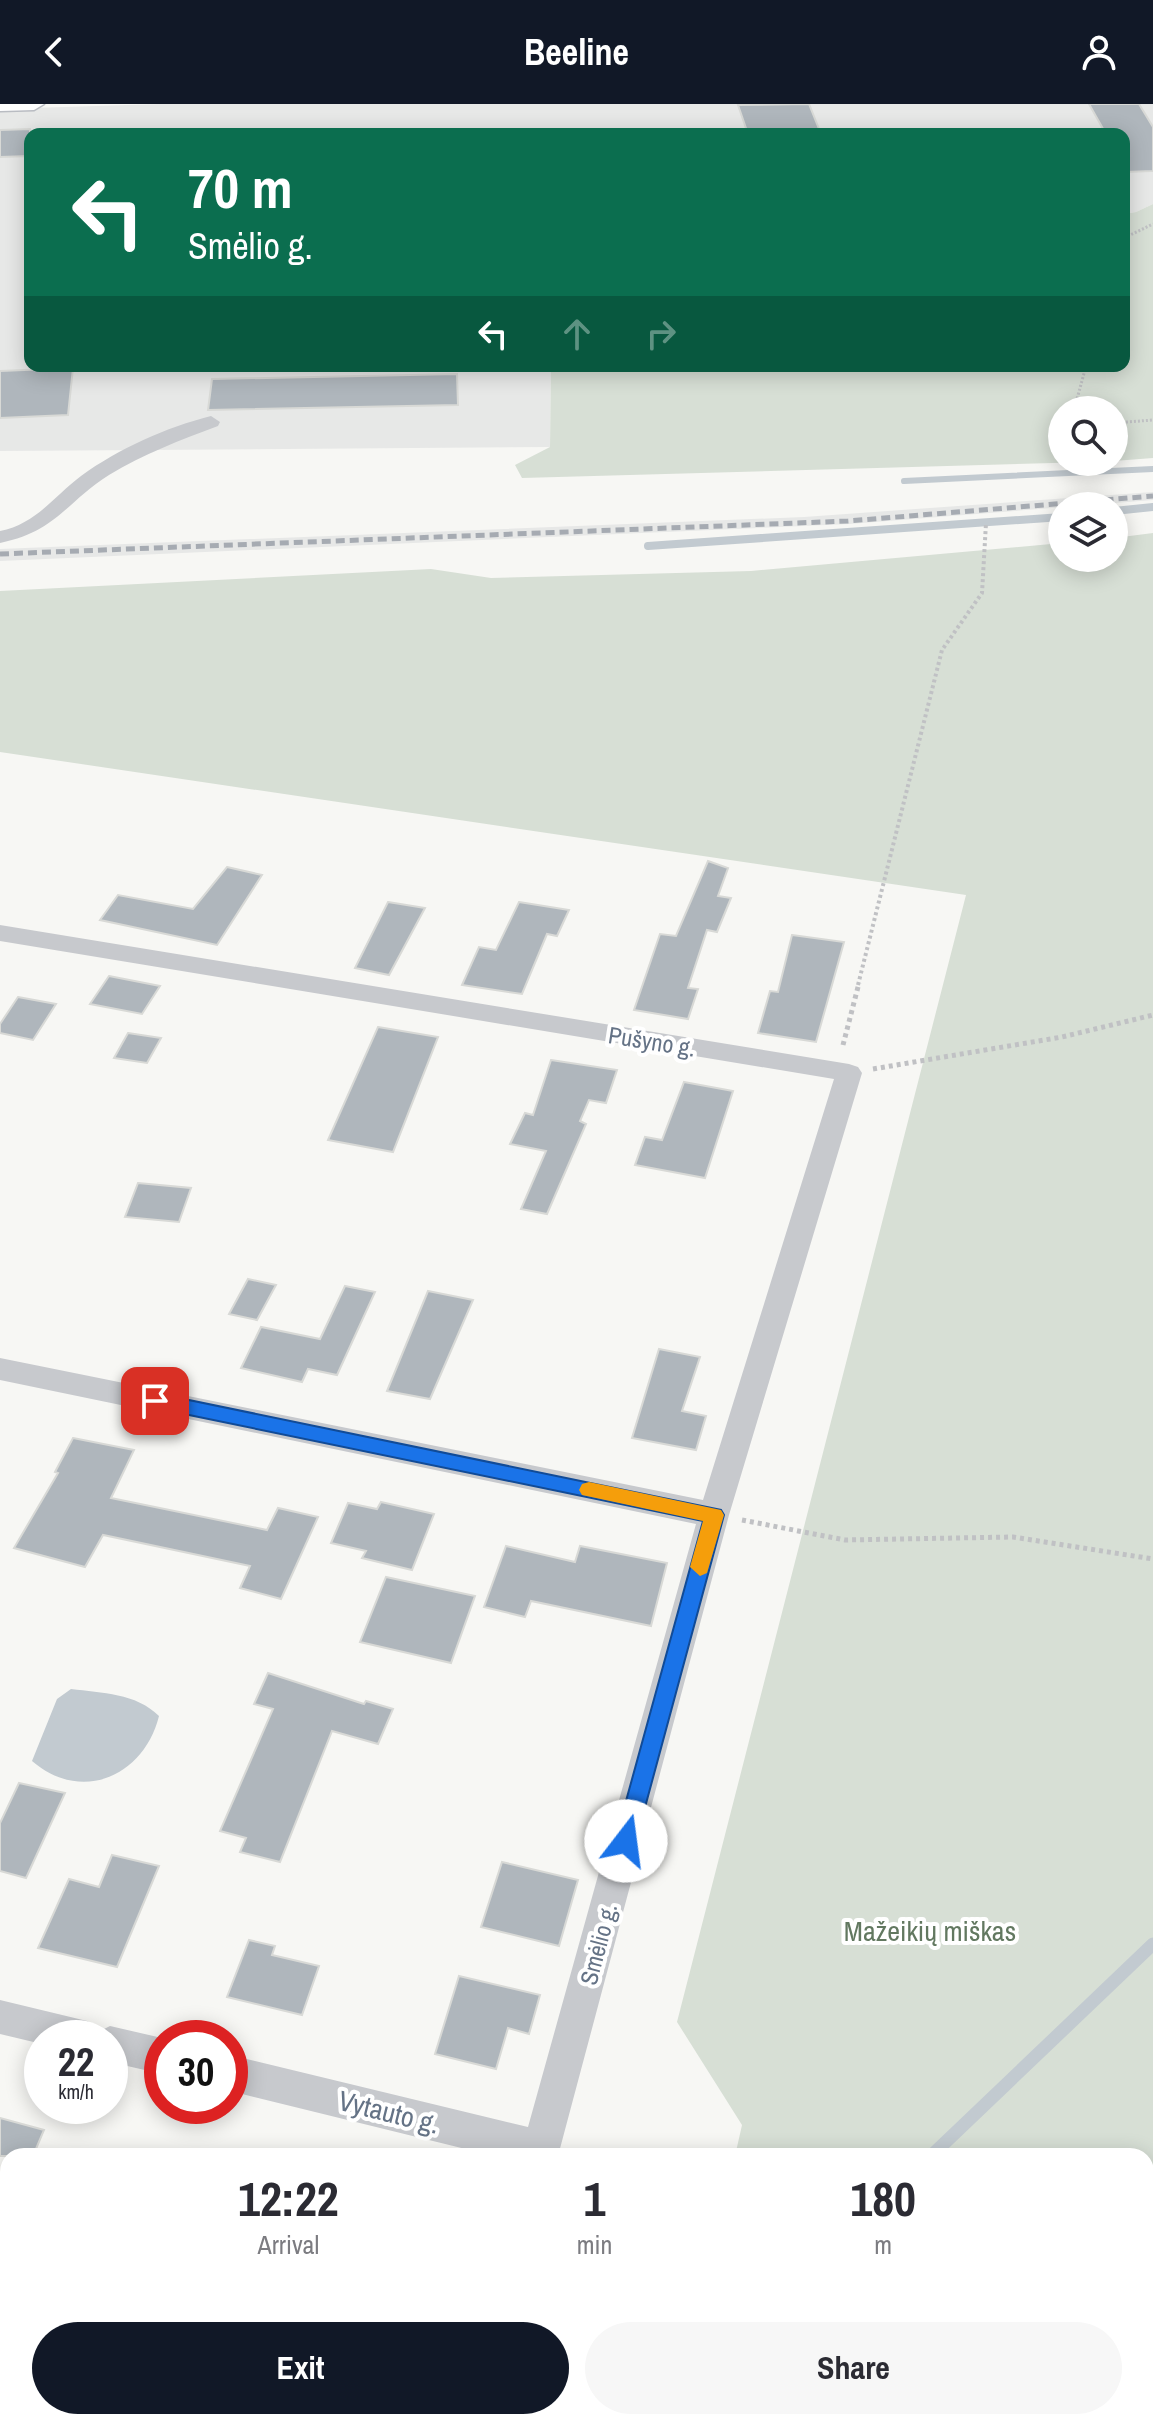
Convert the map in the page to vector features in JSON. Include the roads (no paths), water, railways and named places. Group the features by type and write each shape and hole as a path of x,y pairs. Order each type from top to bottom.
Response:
{"main road":[{"path":"0,105 34,104"}],"street":[{"path":"0,537 21,534 52,516 86,482 144,448 211,422"},
{"name":"Pušyno g.","path":"0,933 842,1072 714,1515"},
{"path":"0,1369 714,1515"},
{"name":"Smėlio g.","path":"541,2148 714,1515"},
{"path":"0,2017 24,2023"},
{"name":"Vytauto g.","path":"248,2078 524,2148"}],"waterway":[{"path":"904,481 1153,469"},
{"path":"1128,510 1153,507"},
{"path":"648,546 1048,518"},
{"path":"939,2148 1153,1944"}],"railway":[{"path":"0,554 848,521 1153,496"}],"park label":[{"name":"Mažeikių miškas","path":"930,1931"}]}
